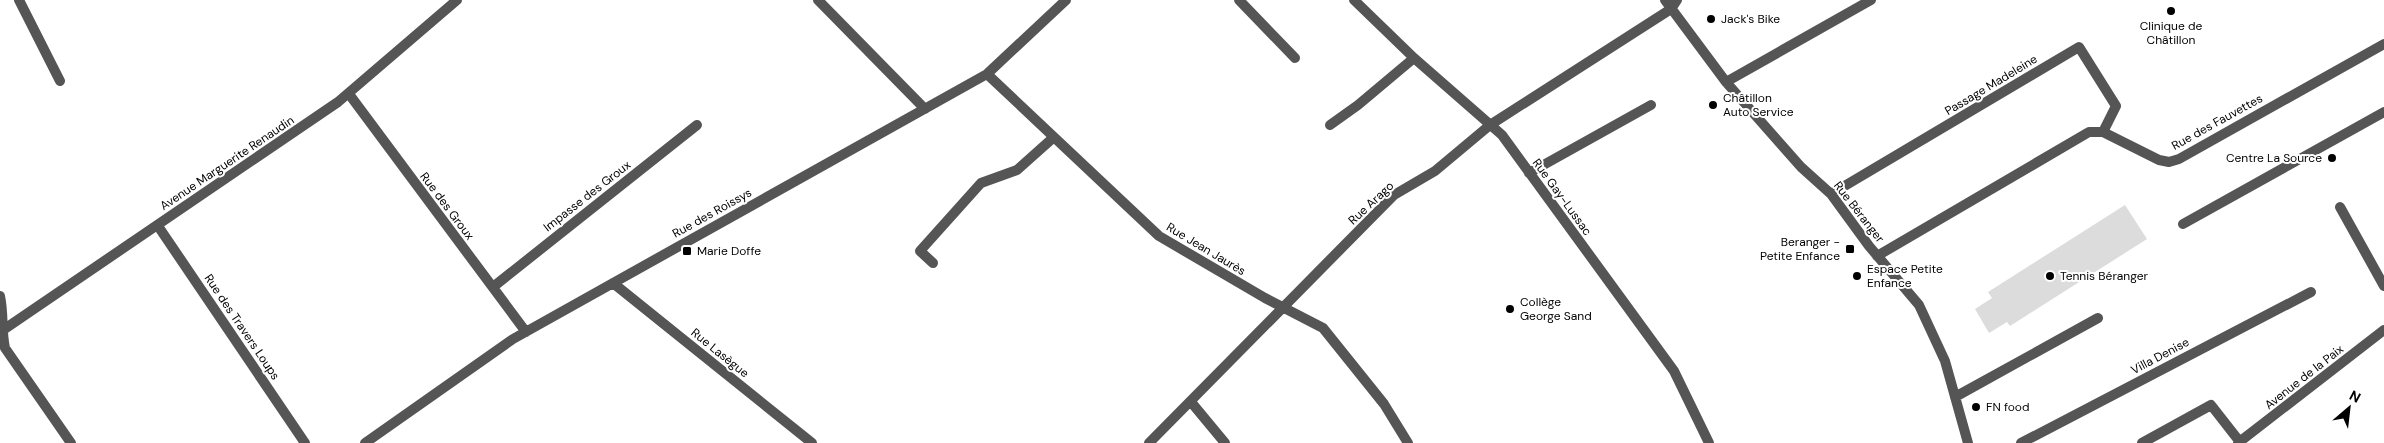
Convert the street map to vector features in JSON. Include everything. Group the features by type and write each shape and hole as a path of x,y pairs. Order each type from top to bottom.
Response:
{"street":[{"path":"19,0 60,81"},
{"name":"Avenue Marguerite Renaudin","path":"1,332 349,94 457,0"},
{"path":"818,0 925,109"},
{"name":"Rue des Roissys","path":"364,443 526,332 987,74 1066,0"},
{"path":"1239,0 1295,58"},
{"name":"Rue Gay-Lussac","path":"1354,0 1414,58 1502,135 1674,372 1708,443"},
{"path":"1726,82 1871,0"},
{"name":"Rue Béranger","path":"1671,3 1726,82 1801,167 1831,194 1877,256 1919,305 1945,361 1968,443"},
{"name":"Rue Arago","path":"1149,443 1394,195 1435,171 1490,125 1671,3"},
{"name":"Rue des Fauvettes","path":"2103,132 2159,160 2174,160 2384,44"},
{"name":"Passage Madeleine","path":"1831,194 2079,47 2116,106 2103,132"},
{"path":"1330,125 1358,105 1414,58"},
{"name":"Rue Jean Jaurès","path":"987,74 1159,236 1326,332 1384,404 1408,443"},
{"name":"Rue des Groux","path":"349,94 526,332"},
{"path":"1529,173 1651,105"},
{"path":"2182,224 2384,112"},
{"name":"Impasse des Groux","path":"492,287 697,125"},
{"path":"1877,256 2089,132 2103,132"},
{"path":"933,263 920,251 981,183 1018,170 1054,137"},
{"path":"2340,207 2384,286"},
{"name":"Rue des Travers Loups","path":"158,226 305,443"},
{"name":"Rue Lasègue","path":"613,283 812,443"},
{"name":"Villa Denise","path":"2021,443 2311,292"},
{"path":"0,296 3,310 1,332 5,348 71,443"},
{"path":"1955,397 2098,318"},
{"name":"Avenue de la Paix","path":"2239,442 2384,330"},
{"path":"1191,402 1225,443"},
{"path":"2142,443 2211,405 2239,442"}],"shaded area":[{"name":"Tennis Béranger","path":"2125,205 2147,239 2010,326 2007,322 1989,333 1975,309 1992,298 1988,292"}],"place":[{"name":"Clinique de Châtillon","path":"2171,11"},
{"name":"Jack's Bike","path":"1711,19"},
{"name":"Châtillon Auto Service","path":"1713,105"},
{"name":"Centre La Source","path":"2332,158"},
{"name":"Beranger - Petite Enfance","path":"1850,249"},
{"name":"Marie Doffe","path":"687,251"},
{"name":"Espace Petite Enfance","path":"1857,276"},
{"name":"Tennis Béranger","path":"2050,276"},
{"name":"Collège George Sand","path":"1510,309"},
{"name":"FN food","path":"1976,407"}]}
